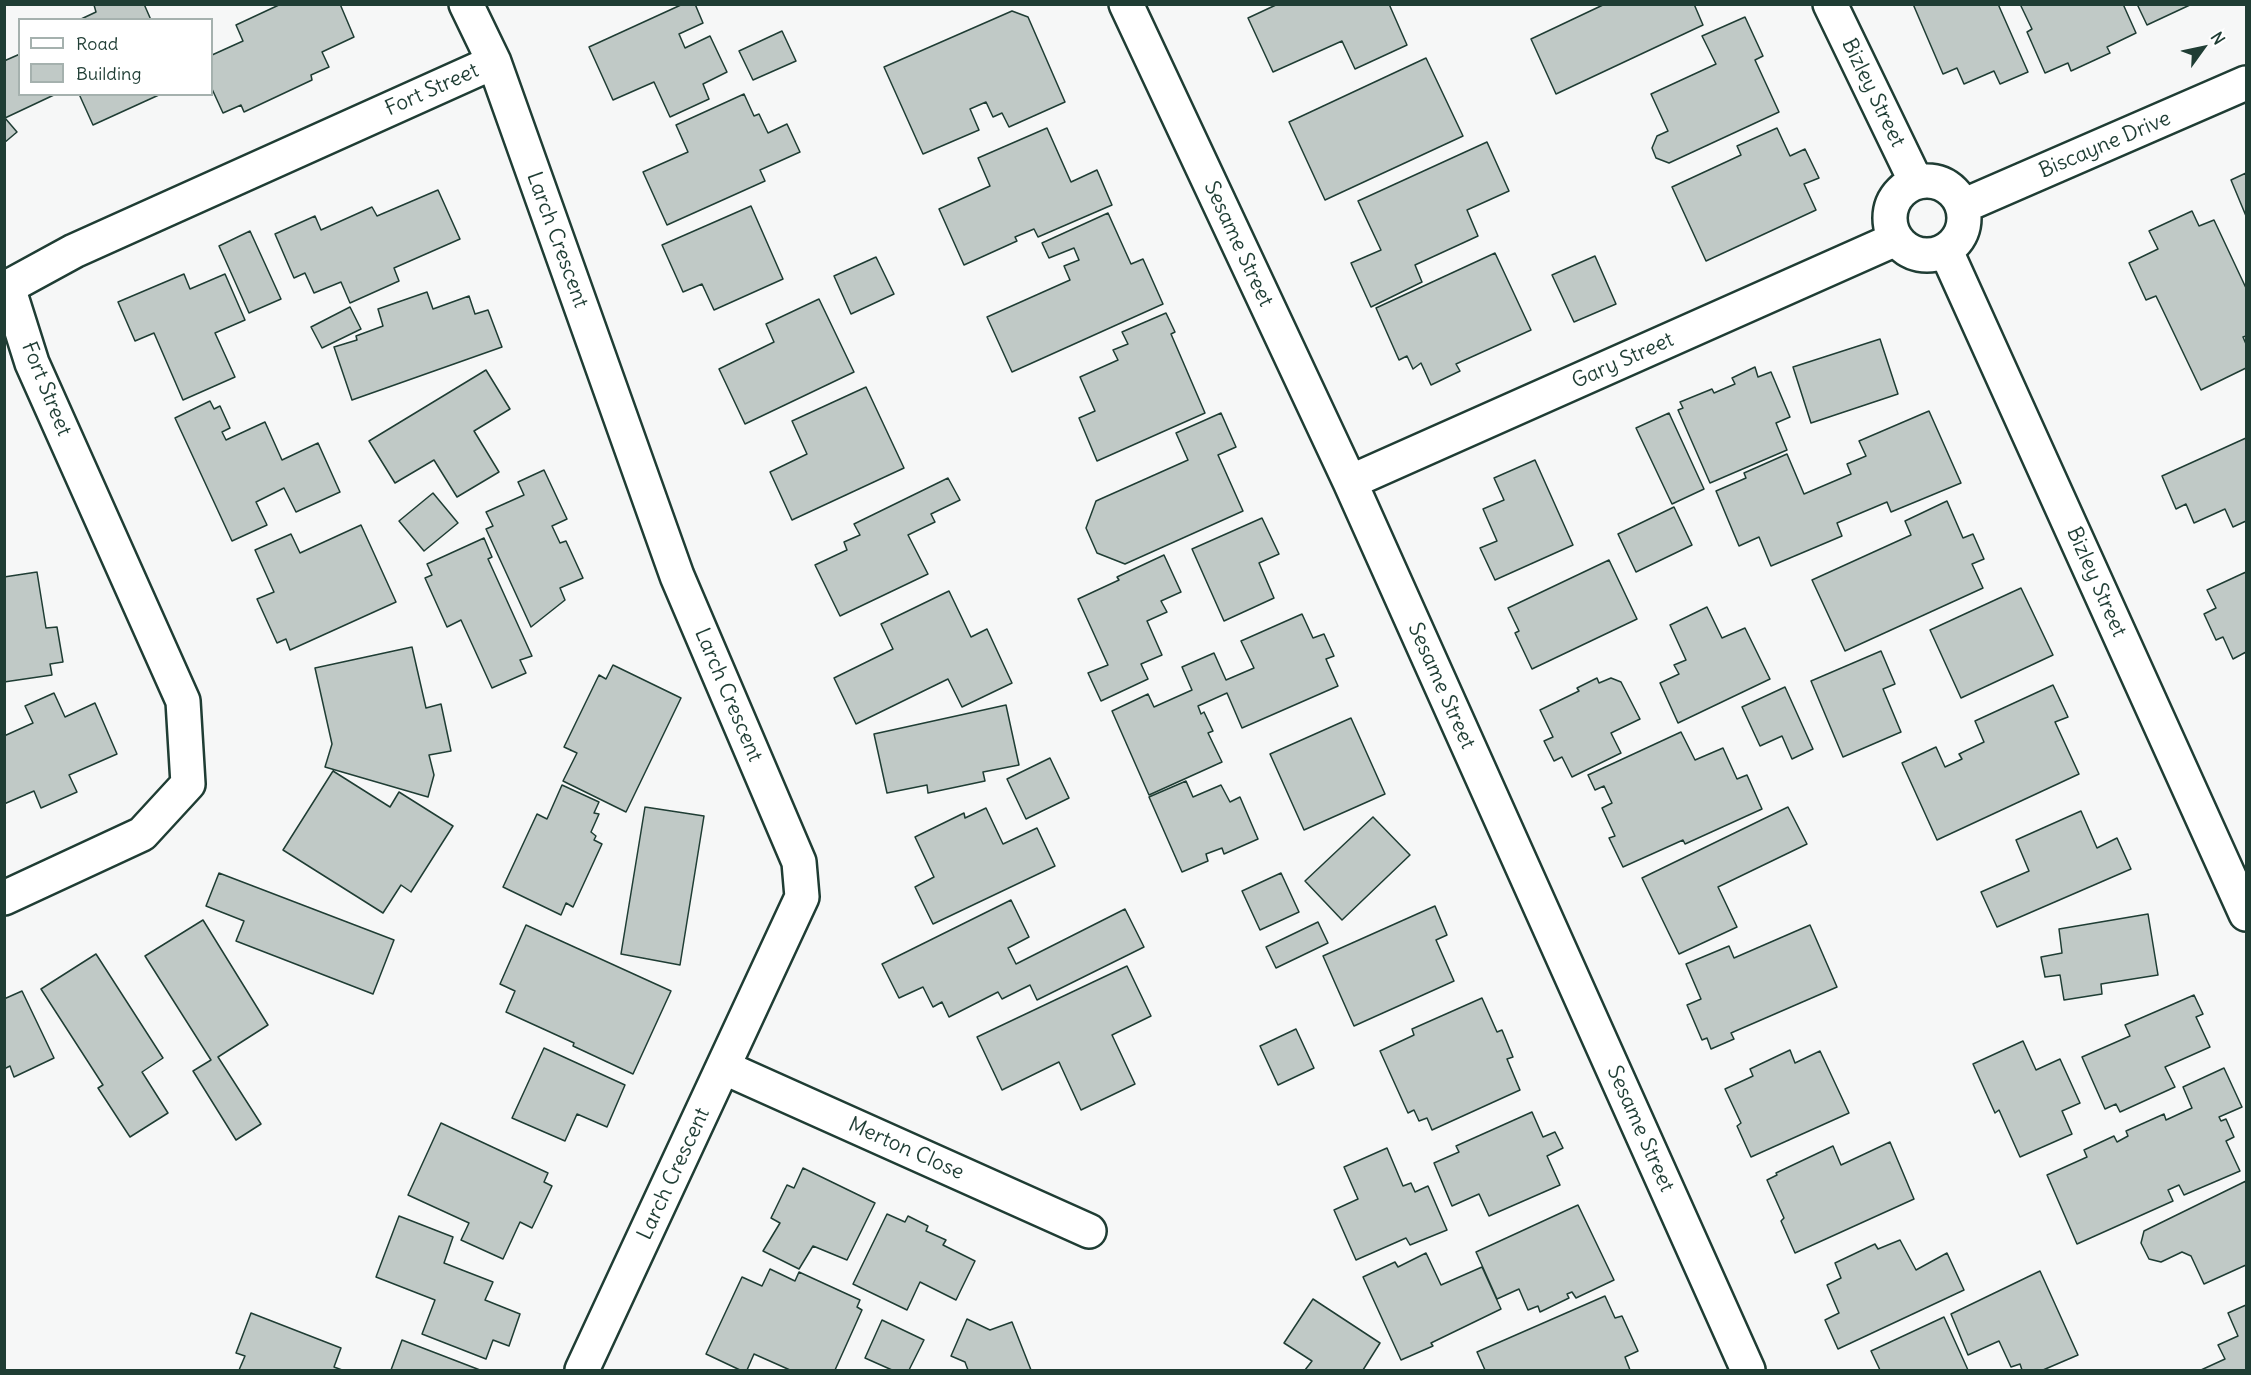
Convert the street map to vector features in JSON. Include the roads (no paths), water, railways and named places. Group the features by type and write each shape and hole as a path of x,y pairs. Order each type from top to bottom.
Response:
{"street":[{"name":"Larch Crescent","path":"466,4 494,63 677,576 799,862 802,897 582,1371"},
{"name":"Sesame Street","path":"1126,4 1350,482 1748,1371"},
{"name":"Bizley Street","path":"1830,4 1916,182"},
{"name":"Fort Street","path":"4,898 142,834 188,784 183,701 32,363 8,287 74,251 494,63"},
{"name":"Biscayne Drive","path":"1963,206 2247,83"},
{"path":"1937,181 1949,187 1958,196 1963,206 1965,219 1963,232 1956,243 1946,251 1934,255 1921,255 1908,250 1896,239 1890,220 1894,201 1901,190 1916,182 1937,181"},
{"name":"Gary Street","path":"1350,482 1896,239"},
{"name":"Bizley Street","path":"1946,251 2247,914"},
{"name":"Merton Close","path":"723,1067 1089,1231"}]}
